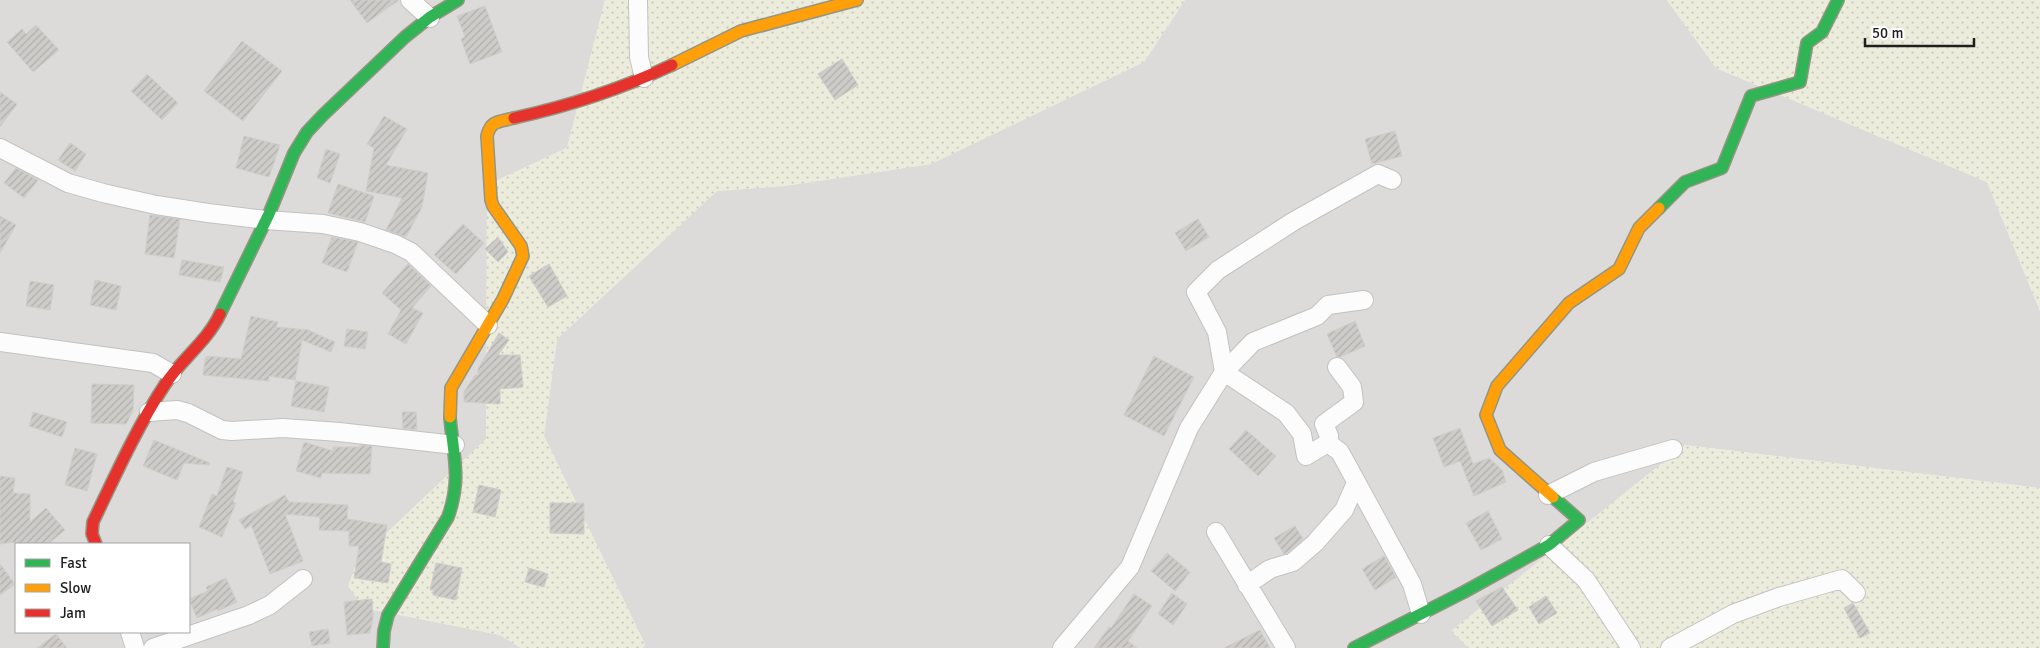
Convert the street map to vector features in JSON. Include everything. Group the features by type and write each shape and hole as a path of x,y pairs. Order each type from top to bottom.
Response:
{"street":[{"path":"410,0 430,18"},
{"path":"96,543 92,534 94,522 137,432 172,374 218,319 258,233 266,220 294,153 308,130 398,42 443,7 458,0"},
{"path":"638,0 639,57 644,78"},
{"path":"383,648 384,631 388,615 454,504 457,457 448,403 451,388 488,325 519,268 523,256 521,246 493,206 491,200 487,136 489,128 493,123 556,109 603,94 644,78 742,31 856,0"},
{"path":"1354,648 1464,592 1549,545 1579,520 1548,495 1500,450 1486,415 1497,386 1569,303 1620,269 1639,228 1685,182 1722,168 1751,96 1800,82 1807,43 1822,32 1838,0"},
{"path":"0,148 68,183 103,194 156,205 266,220 323,224 395,244 411,252 488,325"},
{"path":"1328,443 1306,456 1302,434 1286,414 1224,372 1217,332 1196,292 1218,270 1303,216 1378,174 1392,180"},
{"path":"1062,648 1130,567 1189,428 1224,372 1253,342 1317,316 1328,305 1364,300"},
{"path":"0,342 153,362 172,374"},
{"path":"1328,443 1329,436 1324,424 1354,402 1352,387 1337,367"},
{"path":"149,412 177,410 188,412 222,430 283,428 339,432 455,445"},
{"path":"1328,443 1340,452 1412,584 1421,614"},
{"path":"1548,495 1594,472 1674,450"},
{"path":"1247,585 1270,569 1293,562 1315,543 1344,510 1356,482"},
{"path":"1216,532 1286,648"},
{"path":"1549,545 1586,580 1631,648"},
{"path":"153,648 249,615 270,605 303,579"},
{"path":"1670,648 1733,614 1779,597 1842,579 1856,593"},
{"path":"130,633 135,648"}],"shaded area":[{"path":"0,0 605,0 567,148 487,185 486,439 357,561 364,608 500,635 521,648 0,648"},
{"path":"1185,0 1667,0 1716,68 1987,182 2040,311 2040,488 1685,445 1452,631 1469,648 643,648 645,644 544,436 557,339 717,191 785,186 931,164 1144,62"}],"green space":[{"path":"605,0 1185,0 1144,62 931,164 785,186 717,191 557,339 544,436 645,644 643,648 521,648 500,635 364,608 348,586 357,561 486,439 487,185 567,148"},
{"path":"1667,0 2040,0 2040,311 1987,182 1716,68"},
{"path":"1685,445 2040,488 2040,648 1469,648 1451,631"}],"building":[{"path":"350,0 399,0 367,23"},
{"path":"485,6 502,52 470,64 461,39 465,37 457,16"},
{"path":"36,25 59,50 33,72 7,42 22,29 26,34"},
{"path":"242,41 282,71 243,121 204,91"},
{"path":"842,59 858,85 835,100 818,74"},
{"path":"147,74 178,103 162,120 131,91"},
{"path":"0,92 17,104 0,127"},
{"path":"384,116 407,129 386,165 428,173 422,207 406,237 386,230 402,198 366,191 374,148 367,144"},
{"path":"1395,131 1402,156 1372,164 1365,139"},
{"path":"244,136 280,145 269,177 236,168"},
{"path":"70,143 86,154 75,171 58,160"},
{"path":"326,149 340,154 330,183 317,178"},
{"path":"16,168 38,180 24,198 4,183"},
{"path":"338,184 374,196 365,222 328,213"},
{"path":"150,215 180,219 174,258 145,254"},
{"path":"0,216 16,225 0,253"},
{"path":"1198,219 1209,237 1186,251 1175,233"},
{"path":"463,224 484,243 456,274 434,255"},
{"path":"332,237 358,242 347,272 322,263"},
{"path":"498,237 508,252 498,262 485,249"},
{"path":"182,260 224,267 220,282 179,275"},
{"path":"408,264 431,286 412,308 423,313 406,344 388,334 401,310 382,293"},
{"path":"549,264 567,296 548,307 529,276"},
{"path":"95,280 121,286 116,310 90,305"},
{"path":"30,281 54,285 50,310 26,306"},
{"path":"251,316 278,322 276,327 308,330 335,342 331,352 302,340 295,380 269,376 269,381 203,375 207,356 241,359"},
{"path":"1355,321 1365,346 1337,357 1327,334"},
{"path":"347,329 368,332 365,349 344,346"},
{"path":"499,333 509,340 498,355 520,355 523,387 500,389 500,404 464,402 464,392 475,375 478,375 478,369"},
{"path":"1154,356 1194,377 1164,436 1124,415"},
{"path":"296,381 329,387 324,412 291,406"},
{"path":"92,384 134,385 133,411 126,424 91,423"},
{"path":"33,412 67,422 62,437 29,426"},
{"path":"402,412 416,412 417,430 403,428"},
{"path":"1460,428 1473,464 1489,458 1502,470 1506,482 1474,496 1460,461 1444,467 1433,438"},
{"path":"1246,430 1276,456 1258,476 1229,449"},
{"path":"154,440 210,463 209,465 184,463 177,480 143,466"},
{"path":"304,442 333,451 333,447 372,446 370,474 322,473 321,478 296,471"},
{"path":"75,448 97,454 87,491 65,485"},
{"path":"227,467 243,472 233,502 236,503 222,537 199,527 212,494 217,496"},
{"path":"0,476 15,478 13,493 30,494 30,522 46,508 65,530 49,543 15,542 0,544"},
{"path":"479,485 501,490 495,517 473,512"},
{"path":"285,495 289,502 348,505 347,519 387,525 381,562 391,564 388,583 354,578 359,546 349,546 349,531 319,530 320,517 285,514 303,561 270,574 251,525 245,529 239,520"},
{"path":"550,503 584,503 584,534 550,533"},
{"path":"1488,511 1502,539 1481,550 1466,523"},
{"path":"1295,526 1303,539 1284,554 1274,538"},
{"path":"1167,553 1190,572 1175,591 1151,571"},
{"path":"1384,556 1396,577 1375,590 1362,569"},
{"path":"436,563 462,568 456,600 433,595 434,590 430,590"},
{"path":"0,564 15,584 0,595"},
{"path":"529,568 548,574 544,587 525,582"},
{"path":"226,578 237,602 197,618 190,599 208,591 206,587"},
{"path":"1502,587 1518,610 1492,626 1476,601"},
{"path":"1172,593 1187,604 1173,625 1158,614"},
{"path":"1134,594 1152,606 1128,641 1137,648 1094,648 1109,627 1111,628"},
{"path":"1546,596 1557,613 1539,624 1529,607"},
{"path":"372,599 373,617 370,633 347,635 344,602"},
{"path":"1853,603 1870,633 1860,638 1844,608"},
{"path":"328,629 330,643 312,646 309,632"},
{"path":"1260,630 1270,648 1224,648"},
{"path":"56,634 67,648 37,648"}],"traffic: fast":[{"path":"220,314 269,214 294,153 307,132 405,37 430,17 458,0"},
{"path":"1659,208 1685,182 1722,168 1751,96 1800,82 1807,43 1822,32 1838,0"},
{"path":"383,648 384,631 388,615 448,517 456,478 450,417"},
{"path":"1354,648 1464,592 1549,545 1579,520 1553,497"}],"traffic: slow":[{"path":"672,65 741,31 857,0"},
{"path":"450,417 451,388 503,299 523,256 521,246 493,206 491,200 487,136 493,124 514,118"},
{"path":"1553,497 1500,450 1486,415 1497,386 1569,303 1619,269 1639,228 1659,208"}],"traffic: jam":[{"path":"514,118 594,96 634,82 672,65"},
{"path":"96,543 92,534 93,522 135,436 170,377 201,342 220,314"}]}
